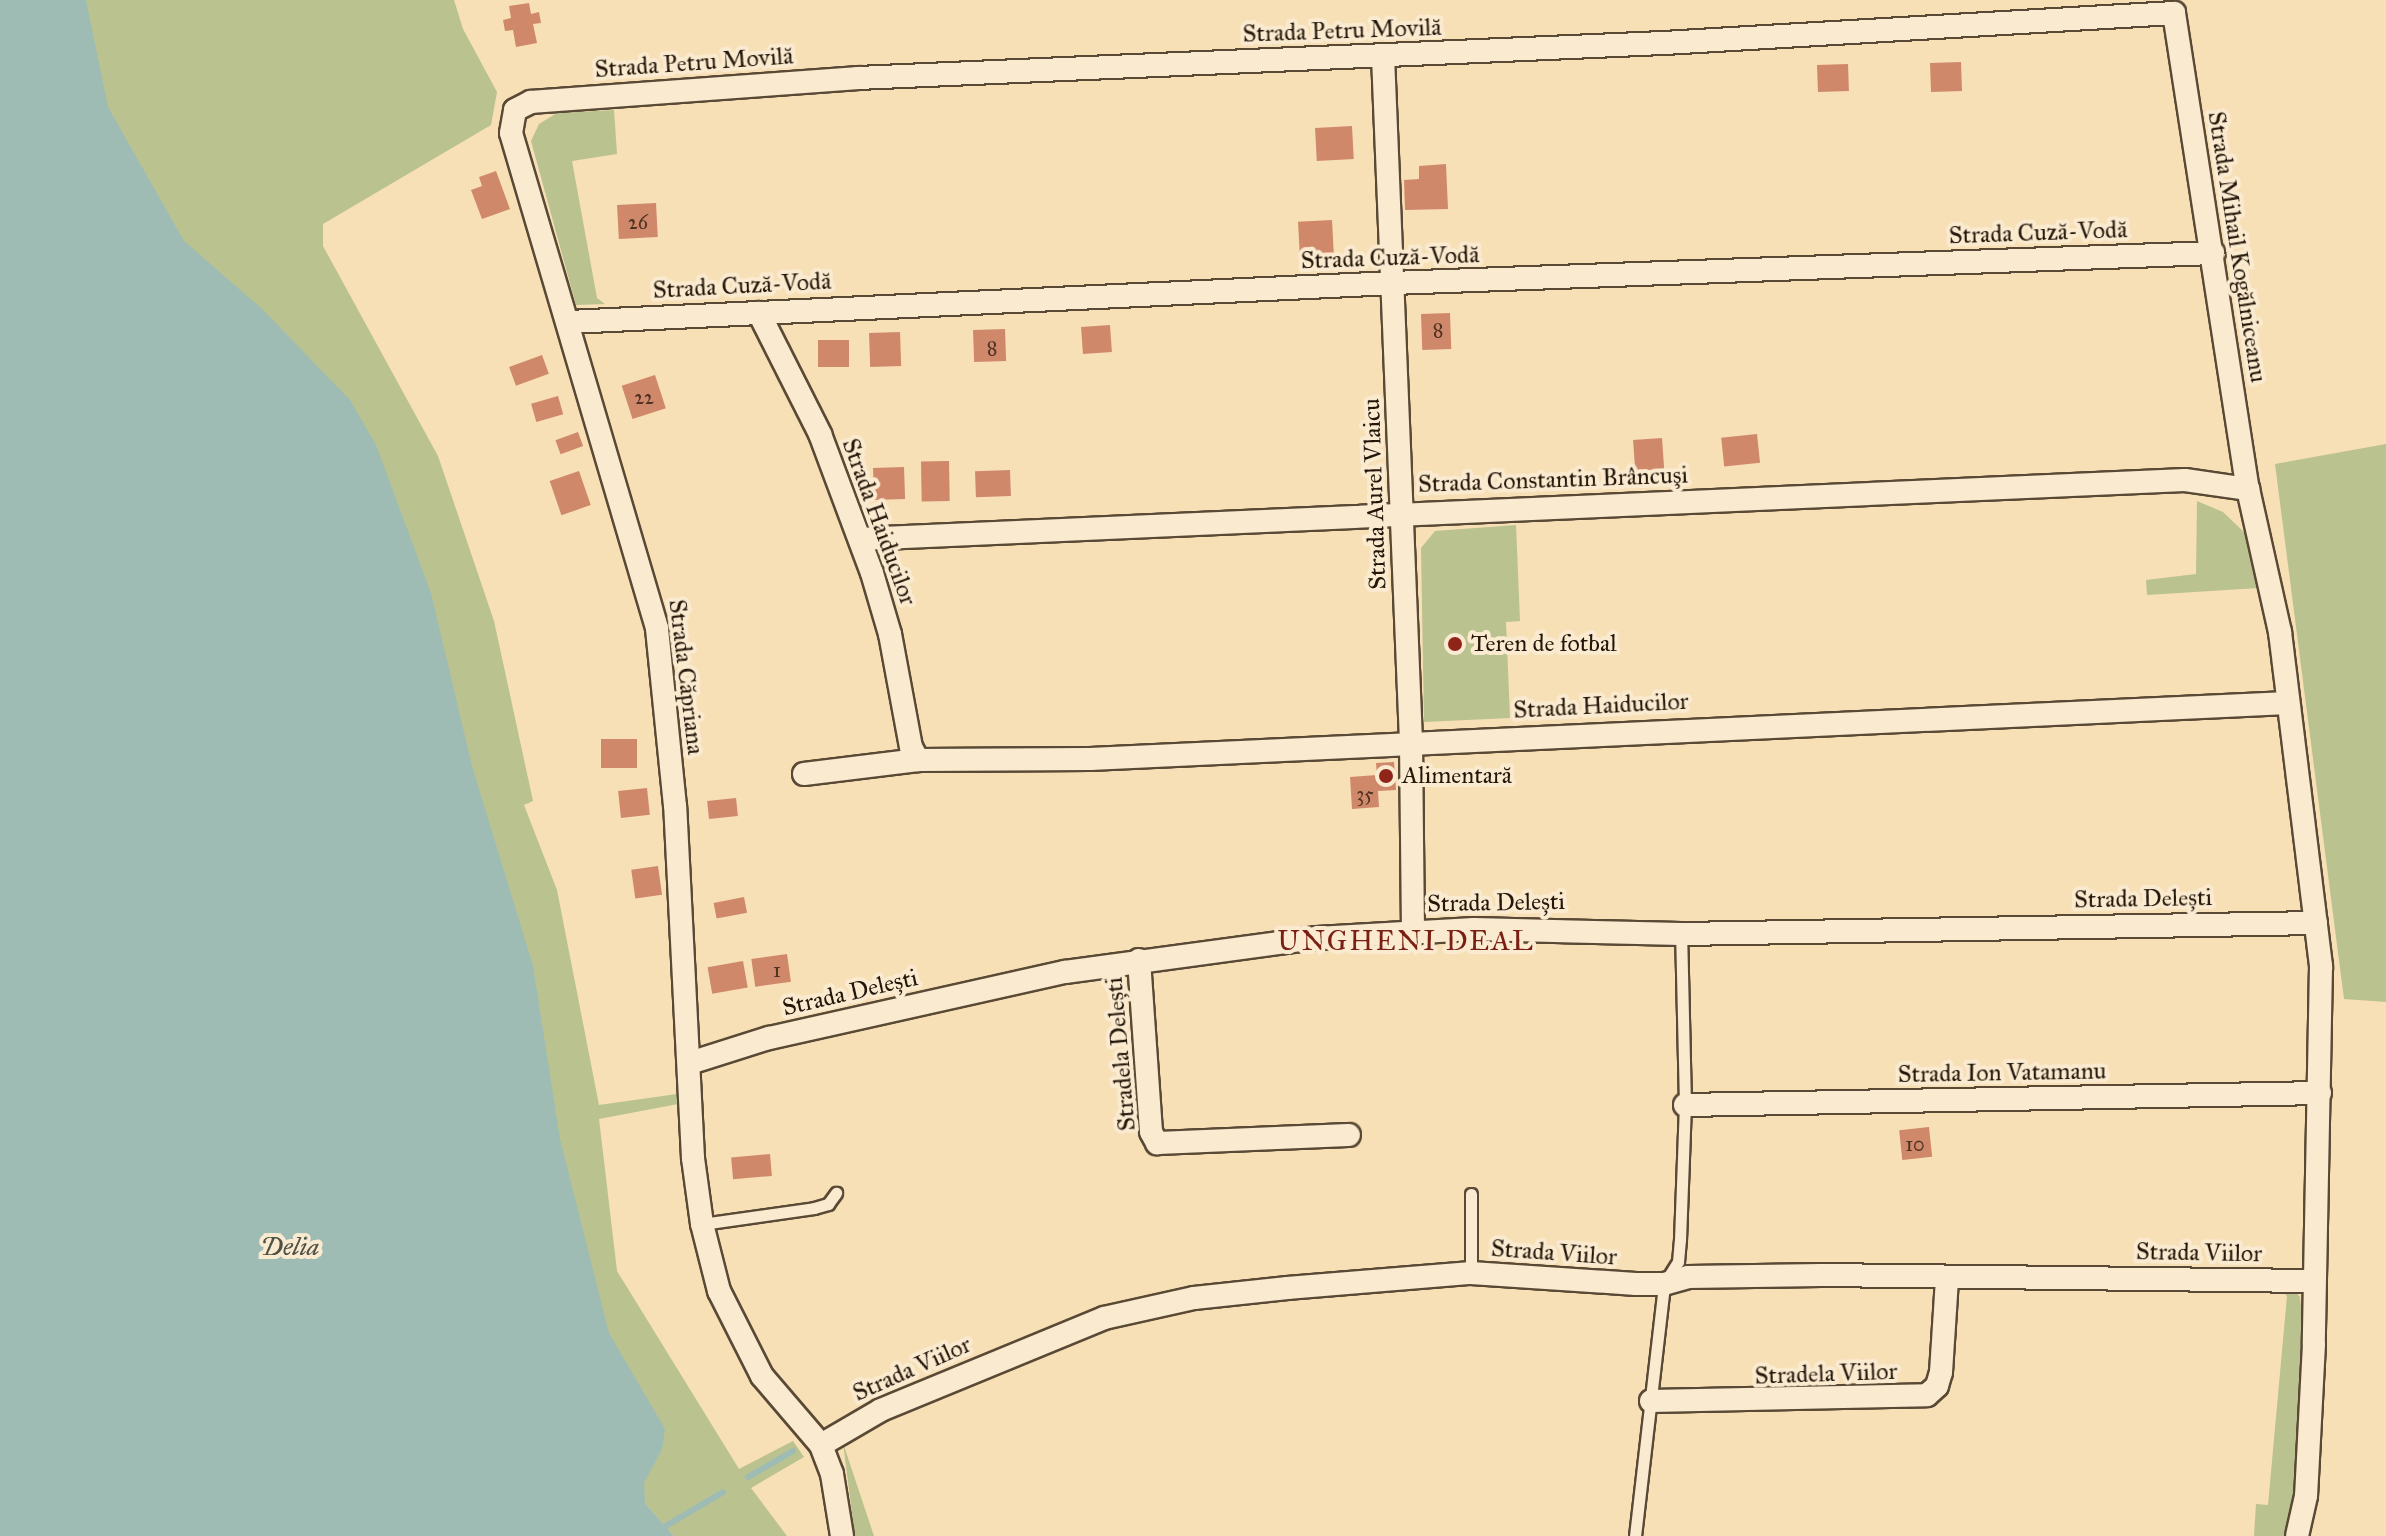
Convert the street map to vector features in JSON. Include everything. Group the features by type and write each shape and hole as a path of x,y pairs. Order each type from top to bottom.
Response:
{"street":[{"name":"Strada Petru Movilă","path":"515,110 531,102 858,78 1383,56 2174,13"},
{"name":"Strada Mihail Kogălniceanu","path":"2174,13 2248,489 2280,632 2321,966 2320,1093 2306,1496 2297,1536"},
{"name":"Strada Aurel Vlaicu","path":"1383,56 1411,742 1413,930"},
{"name":"Strada Căpriana","path":"515,110 511,133 657,628 675,806 702,1224 719,1291 762,1376 821,1445 832,1474 842,1536"},
{"name":"Strada Cuză-Vodă","path":"569,322 1392,283 2213,253"},
{"name":"Strada Haiducilor","path":"759,313 820,434 860,539 890,634 911,747 918,760"},
{"name":"Strada Constantin Brâncuşi","path":"860,539 1402,512 2185,480 2248,489"},
{"name":"Strada Haiducilor","path":"804,774 918,760 1090,759 2288,703"},
{"name":"Strada Delești","path":"690,1063 926,1002 1139,960 1413,930 1681,934 2316,923"},
{"name":"Stradela Delești","path":"1139,960 1151,1132 1157,1143 1349,1135"},
{"name":"Strada Ion Vatamanu","path":"1685,1105 2320,1093"},
{"name":"Strada Viilor","path":"821,1445 881,1410 1104,1318 1194,1298 1471,1273 1664,1284 1688,1277 2314,1281"},
{"name":"Stradela Viilor","path":"1651,1401 1816,1402 1927,1395 1941,1372 1947,1278"}],"lane":[{"path":"1635,1536 1664,1284 1679,1251 1685,1105 1681,934"},
{"path":"702,1224 814,1208 828,1204 836,1193"},
{"path":"1471,1194 1471,1273"}],"green space":[{"path":"48,0 454,0 463,29 497,92 491,125 323,224 323,246 438,456 494,621 533,801 524,805 557,890 599,1105 677,1094 678,1104 599,1119 617,1271 739,1469 793,1441 804,1457 751,1488 787,1536 674,1536 645,1503"},
{"path":"614,110 617,154 572,161 597,298 605,304 576,305 531,141 539,124 557,113"},
{"path":"2386,444 2386,1002 2344,999 2275,464"},
{"path":"2197,501 2223,512 2245,533 2258,588 2147,595 2146,580 2196,574"},
{"path":"1516,525 1520,621 1506,622 1510,718 1424,722 1421,548 1435,531"},
{"path":"2279,1289 2295,1291 2300,1297 2305,1344 2293,1511 2287,1536 2254,1536 2256,1504 2268,1505 2287,1296"},
{"path":"843,1443 874,1536 855,1536"}],"water":[{"name":"Delia","path":"0,0 86,0 108,107 184,241 261,308 350,400 376,445 431,593 472,766 533,966 560,1139 609,1333 665,1429 662,1449 644,1483 645,1503 674,1536 0,1536"}],"building":[{"path":"529,3 531,14 539,12 541,23 533,24 537,43 516,47 513,30 505,31 503,20 511,18 509,6"},
{"path":"1961,62 1962,91 1931,92 1930,63"},
{"path":"1848,64 1849,91 1818,92 1817,65"},
{"path":"1352,126 1354,159 1317,161 1315,128"},
{"path":"1446,164 1448,209 1405,210 1404,180 1419,179 1419,166"},
{"path":"496,171 510,209 482,219 471,190 482,186 479,177"},
{"path":"656,203 658,237 619,239 617,205"},
{"path":"1332,220 1334,253 1300,255 1298,222"},
{"path":"1450,313 1451,349 1422,350 1421,314"},
{"path":"1110,325 1112,352 1083,354 1081,327"},
{"path":"1005,329 1006,361 974,362 973,330"},
{"path":"900,332 901,366 870,367 869,333"},
{"path":"818,340 849,340 849,367 818,367"},
{"path":"542,355 549,374 516,386 509,367"},
{"path":"655,375 666,408 633,419 622,386"},
{"path":"558,396 563,414 536,422 531,404"},
{"path":"578,432 583,446 561,454 555,440"},
{"path":"1757,434 1760,463 1724,467 1721,438"},
{"path":"1662,438 1664,469 1635,471 1633,440"},
{"path":"921,461 949,461 950,501 922,501"},
{"path":"904,467 905,499 874,500 873,468"},
{"path":"1010,470 1011,496 976,497 975,471"},
{"path":"579,471 591,505 561,515 550,481"},
{"path":"601,739 637,739 637,768 601,768"},
{"path":"1394,762 1396,790 1378,791 1379,807 1352,809 1350,777 1377,775 1376,763"},
{"path":"647,788 650,815 621,818 618,791"},
{"path":"736,798 738,816 709,819 707,801"},
{"path":"658,866 662,895 635,898 631,870"},
{"path":"744,897 747,913 717,919 714,903"},
{"path":"787,954 791,982 755,987 751,959"},
{"path":"743,961 748,988 712,994 708,967"},
{"path":"1929,1127 1932,1157 1902,1160 1899,1130"},
{"path":"770,1154 772,1176 733,1179 731,1157"}],"waterway":[{"path":"748,1477 793,1451"},
{"path":"649,1536 723,1492"}],"place":[{"name":"Teren de fotbal","path":"1455,644"},
{"name":"Alimentară","path":"1386,776"}],"district":[{"name":"UNGHENI DEAL","path":"1406,941"}]}
